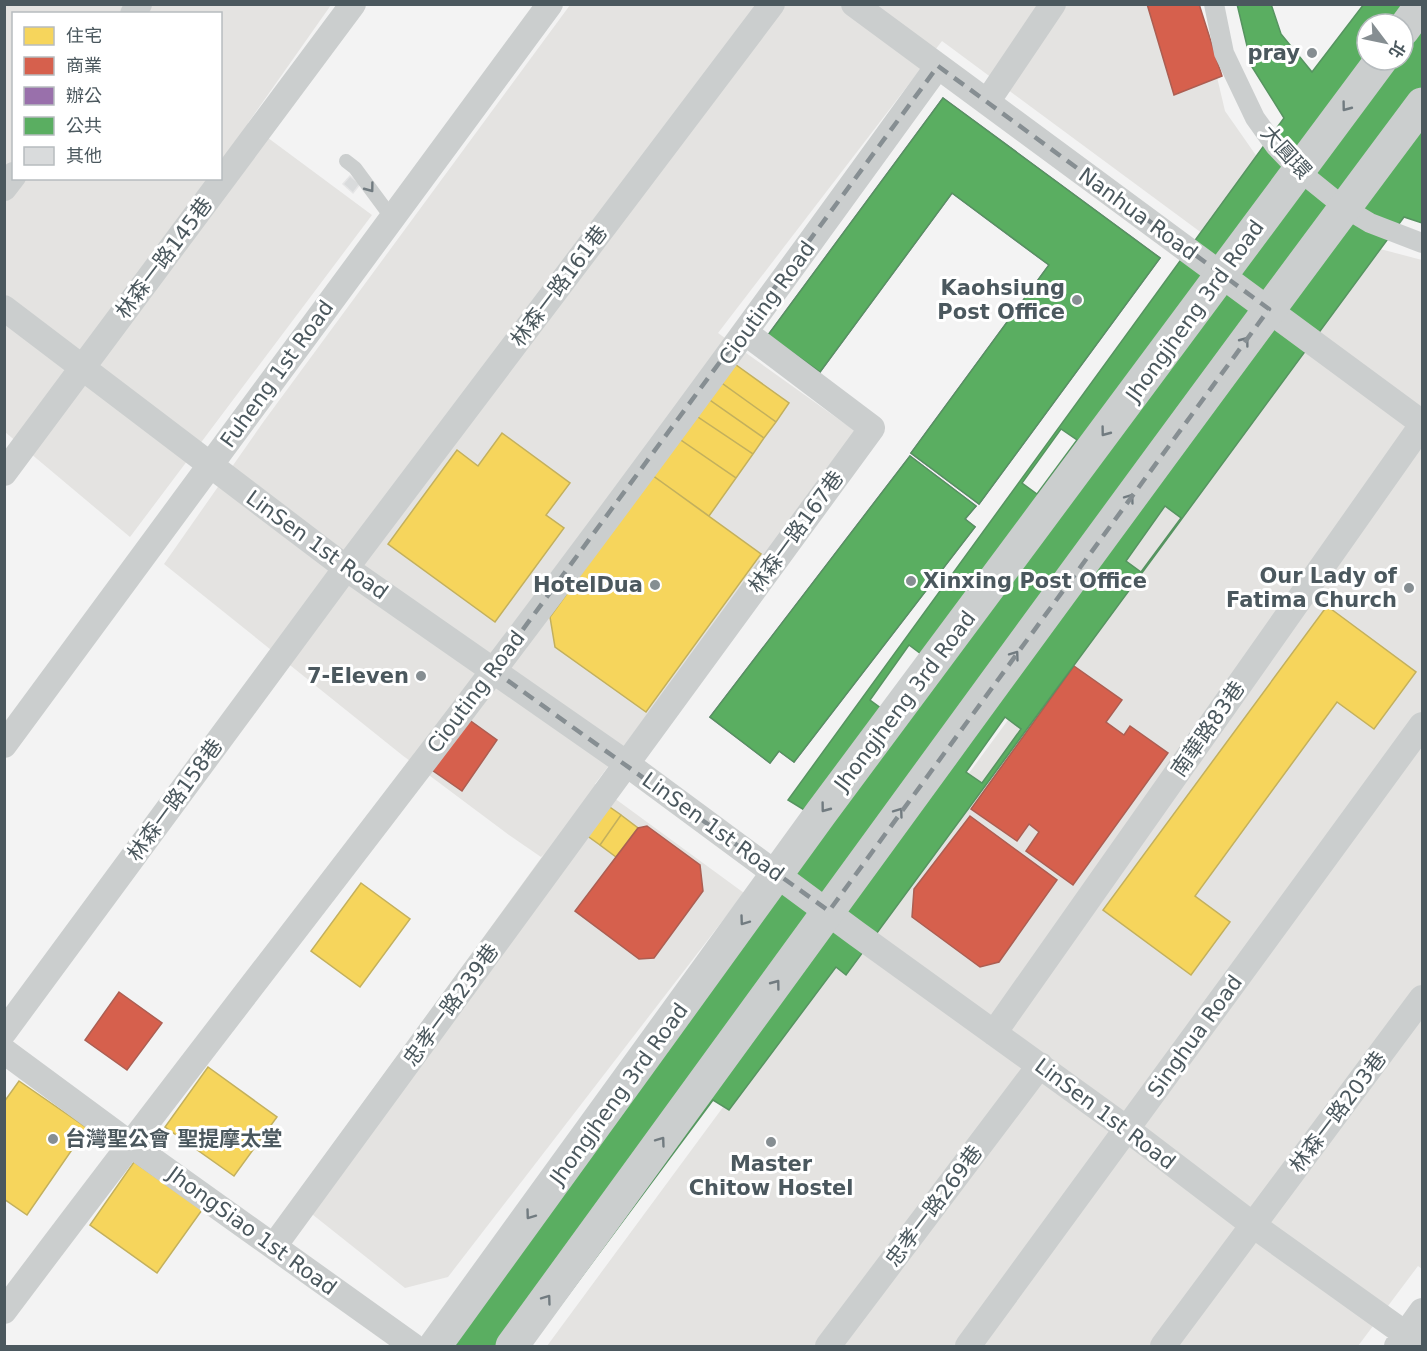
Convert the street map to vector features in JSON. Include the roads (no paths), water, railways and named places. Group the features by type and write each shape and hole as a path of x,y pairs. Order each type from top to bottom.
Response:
{"street":[{"name":"林森一路145巷","path":"4,472 353,4"},
{"name":"Fuheng 1st Road","path":"4,745 550,4"},
{"name":"林森一路161巷","path":"346,568 772,4"},
{"name":"Nanhua Road","path":"854,4 1422,424"},
{"path":"987,102 1053,4"},
{"name":"大圓環","path":"1214,4 1224,53 1255,118 1275,146 1298,170 1344,208 1370,223 1422,243"},
{"name":"Ciouting Road","path":"4,1311 129,1143 494,670 746,333 938,66"},
{"name":"Jhongjheng 3rd Road","path":"435,1347 778,874 1372,72"},
{"path":"512,1347 1269,309 1422,104"},
{"name":"LinSen 1st Road","path":"4,308 346,568 627,764 829,911 857,934 1127,1129 1408,1342"},
{"name":"林森一路167巷","path":"627,764 872,428 746,333"},
{"name":"南華路83巷","path":"994,1033 1422,424"},
{"name":"林森一路158巷","path":"4,1032 346,568"},
{"name":"Singhua Road","path":"968,1347 1422,725"},
{"name":"忠孝一路239巷","path":"274,1246 627,764"},
{"name":"林森一路203巷","path":"1163,1347 1422,998"},
{"name":"JhongSiao 1st Road","path":"4,1051 413,1347"},
{"name":"忠孝一路269巷","path":"828,1347 1040,1065"},
{"path":"1408,1342 1422,1311"}],"lane":[{"path":"346,161 355,168 392,218"}],"place":[{"name":"pray","path":"1312,53"},
{"name":"Kaohsiung Post Office","path":"1077,300"},
{"name":"Xinxing Post Office","path":"911,581"},
{"name":"HotelDua","path":"655,585"},
{"name":"Our Lady of Fatima Church","path":"1409,588"},
{"name":"7-Eleven","path":"421,676"},
{"name":"台灣聖公會 聖提摩太堂","path":"53,1139"},
{"name":"Master Chitow Hostel","path":"771,1142"}]}
